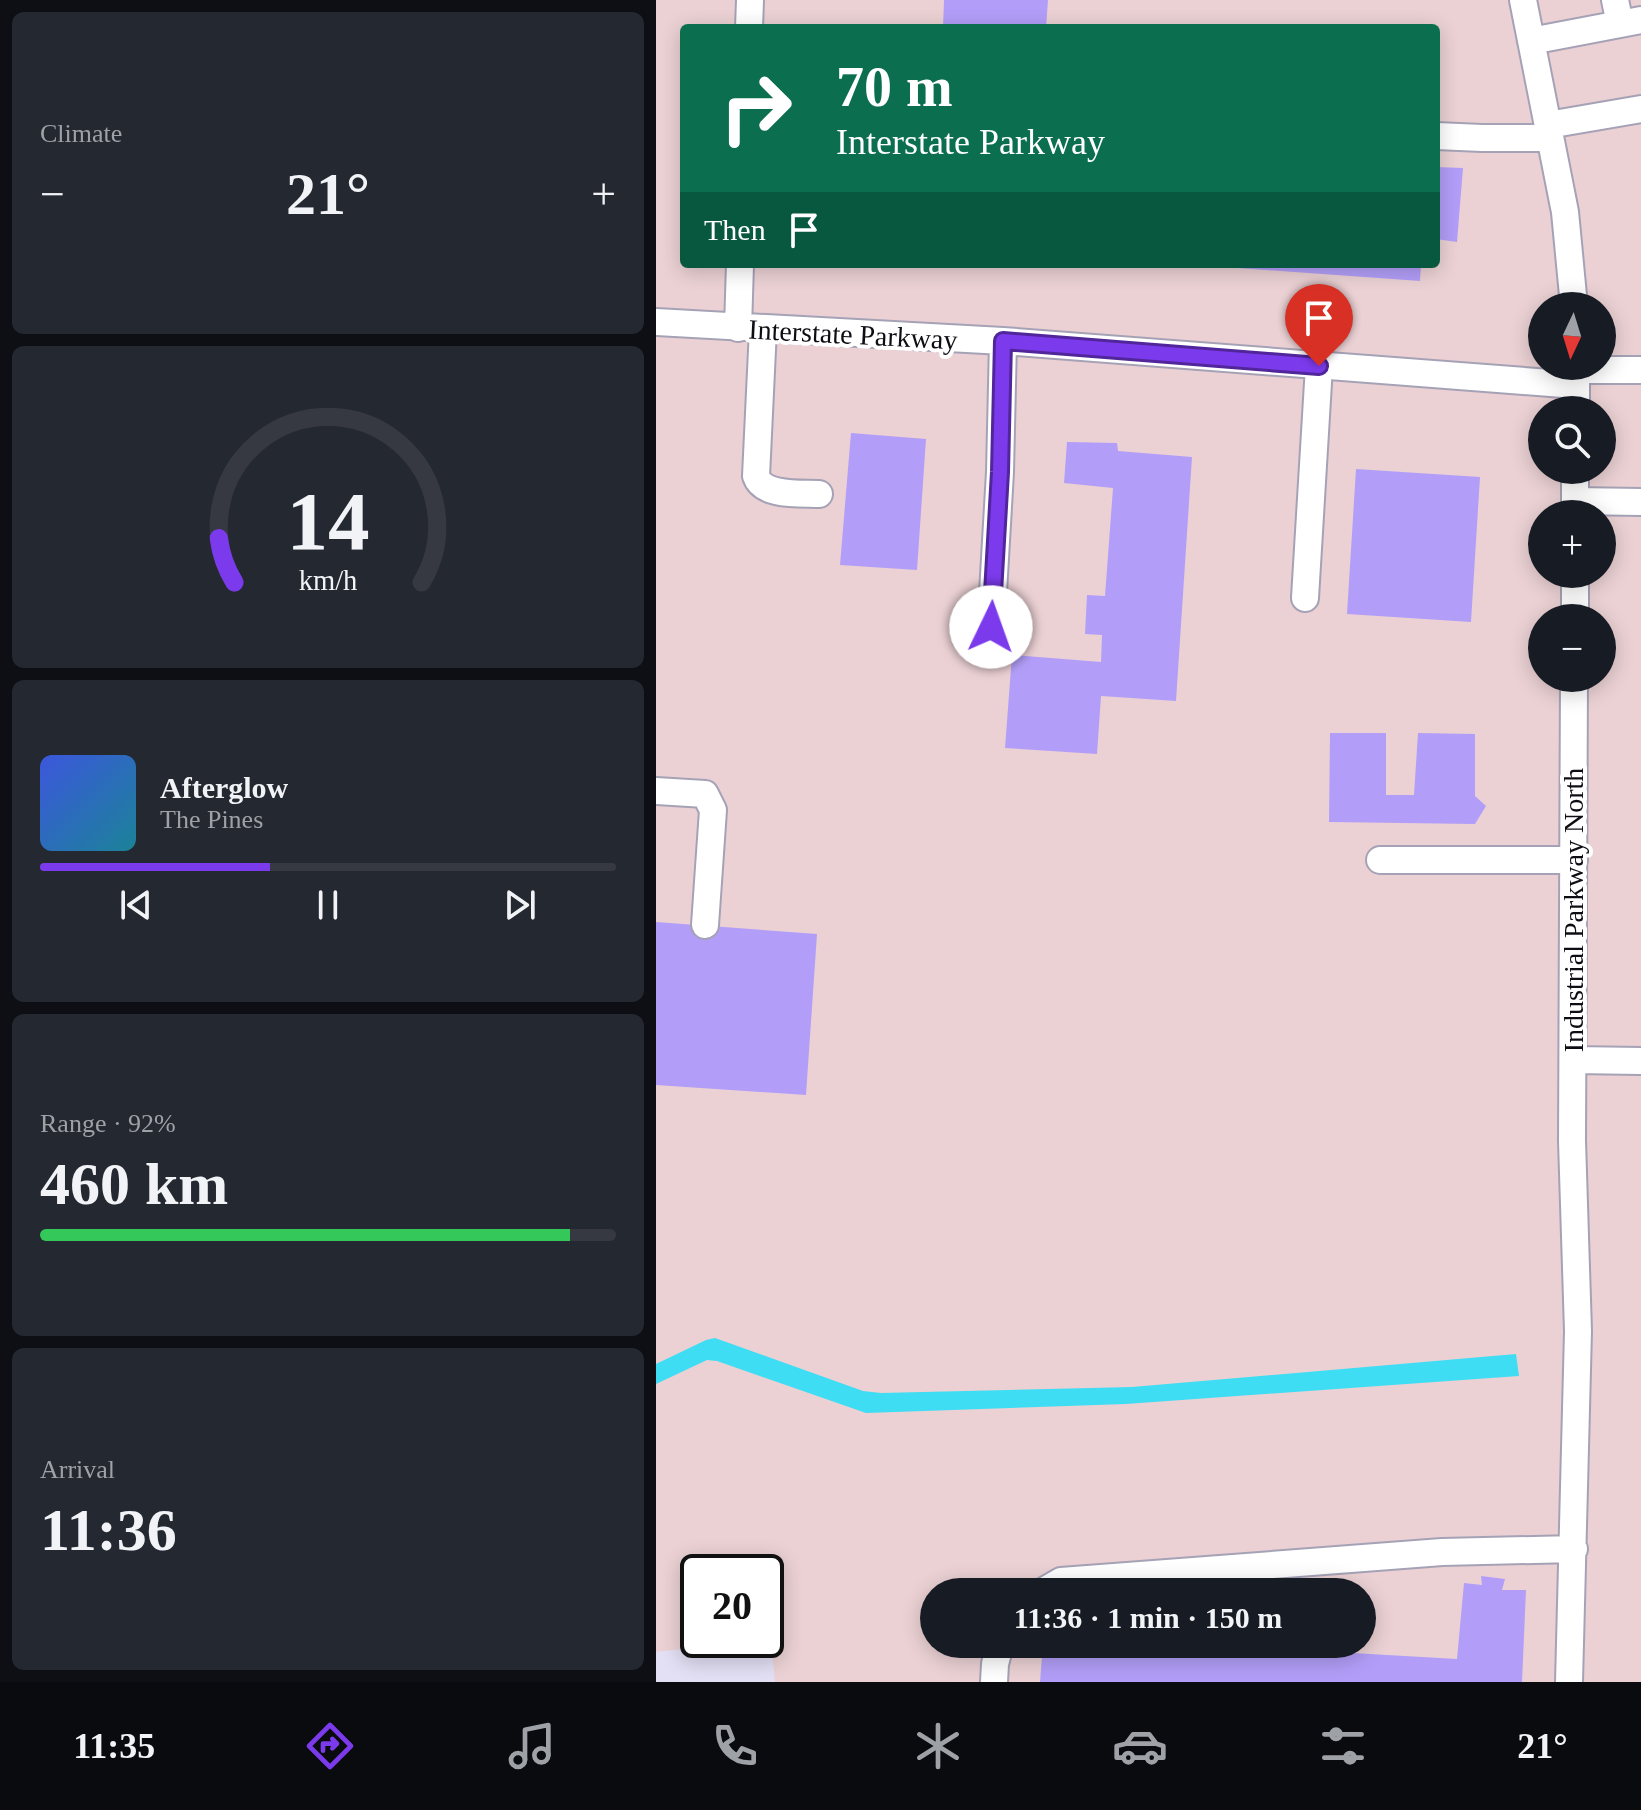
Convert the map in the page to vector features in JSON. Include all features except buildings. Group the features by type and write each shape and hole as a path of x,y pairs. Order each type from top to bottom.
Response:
{"street":[{"path":"749,24 750,0"},
{"path":"1523,0 1565,212 1573,292"},
{"path":"1531,41 1625,15"},
{"path":"1440,136 1549,132 1641,109"},
{"path":"741,268 750,328 757,482 773,491 819,494"},
{"name":"Interstate Parkway","path":"656,322 1003,341 1576,383 1641,370"},
{"path":"991,627 1000,472 1003,341"},
{"path":"1305,598 1319,366"},
{"path":"1616,504 1641,502"},
{"name":"Industrial Parkway North","path":"1569,1682 1578,1331 1572,1141 1574,692"},
{"path":"656,791 705,794 713,810 705,925"},
{"path":"1380,860 1574,860"},
{"path":"1573,1060 1641,1061"},
{"path":"1101,1578 1442,1552 1574,1549"},
{"path":"994,1682 996,1658"}],"shaded area":[{"path":"656,0 1641,0 1641,1682 775,1682 773,1658 784,1658 784,1554 680,1554 680,1649 656,1652"}],"water":[{"path":"715,1338 863,1391 881,1393 1132,1387 1516,1354 1519,1376 1126,1404 866,1413 717,1361 707,1360 656,1384 656,1364"}],"route":[{"path":"991,627 1000,472 1003,341 1319,366"}]}
